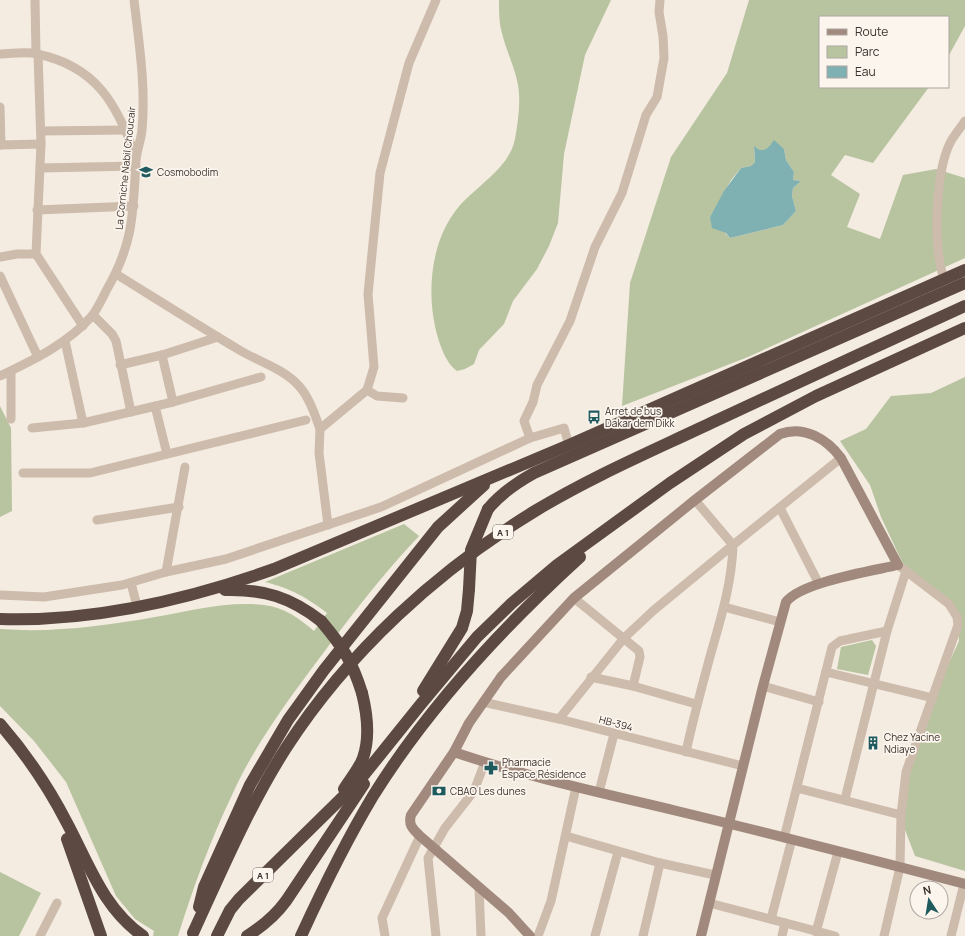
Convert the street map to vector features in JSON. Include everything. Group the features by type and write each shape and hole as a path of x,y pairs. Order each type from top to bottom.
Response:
{"highway":[{"path":"176,598 235,583 358,535 569,445 965,270"},
{"path":"387,747 462,628 467,611 471,550 488,509 498,496 514,484 534,473 965,283"},
{"name":"A 1","path":"193,934 247,815 287,746 319,702 350,665 408,606 447,572 536,510 598,476 965,306"},
{"path":"387,747 472,643 512,603 557,565 636,507 744,434 816,396 965,328"},
{"path":"193,934 204,887 219,852 250,785 288,720 328,664 438,527 467,499 496,475"},
{"path":"301,936 359,820 386,776 414,737 464,673 514,620 563,572 636,507"},
{"path":"0,619 26,620 71,617 223,590 262,592 302,607 321,621 338,640 353,666 362,693 366,712 367,728 358,787 286,901 275,915 262,927 247,936"},
{"path":"0,724 35,769 53,798 103,895 125,921 143,936"},
{"name":"A 1","path":"217,936 230,910 239,899 319,822 358,787 387,747"},
{"path":"319,822 331,808 363,758"},
{"path":"53,798 101,936"}],"street":[{"path":"35,0 41,131 36,254 83,326"},
{"name":"La Corniche Nabil Choucair","path":"0,376 38,357 65,341 83,326 93,315 116,274 131,231 136,162 142,131 143,87 134,0"},
{"path":"320,429 367,390 374,367 369,287 380,173 409,63 433,11 436,0"},
{"path":"530,438 524,421 533,402 537,385 570,321 587,267 601,234 622,193 646,115 657,97 660,88 664,46 659,12 660,0"},
{"path":"0,54 37,54 61,61 80,71 98,86 114,105 127,130 136,162 40,168"},
{"path":"0,107 1,145 41,144"},
{"path":"944,279 939,256 937,219 940,180 945,157 951,141 965,120"},
{"path":"41,131 127,130"},
{"path":"37,210 134,206"},
{"path":"0,257 17,254 36,254"},
{"path":"116,274 218,338 283,373 299,386 316,416 320,429 319,453 328,525"},
{"path":"0,276 38,357"},
{"path":"93,315 112,334 131,412"},
{"path":"120,365 162,355 218,338"},
{"path":"65,341 83,423"},
{"path":"162,355 173,402"},
{"path":"11,371 11,418"},
{"path":"32,428 83,423 173,402 261,377"},
{"path":"367,390 377,396 403,398"},
{"path":"155,406 167,454"},
{"path":"23,473 90,473 306,420"},
{"path":"0,595 44,597 131,584 166,572 226,559 381,507 530,438 564,428 569,445"},
{"path":"530,936 509,913 432,849 411,827 409,820 411,815 454,752 469,723 483,702 511,666 574,598 695,500 780,434 802,431 831,446 841,458 902,568 949,604 957,617 956,634 909,761 904,786 900,867 884,936"},
{"path":"559,719 624,638 654,610 841,458"},
{"path":"166,572 172,534 179,507 185,467"},
{"path":"686,752 696,704 724,607 732,565 733,545 695,500"},
{"path":"97,520 179,507"},
{"path":"780,508 819,584"},
{"path":"701,936 742,766 786,602 790,597 819,584 902,568"},
{"path":"845,800 902,568"},
{"path":"131,584 136,606"},
{"path":"574,598 639,651 640,657 633,686"},
{"path":"724,607 780,622"},
{"path":"771,919 797,788 832,647 835,643 887,631"},
{"path":"826,672 933,698"},
{"path":"591,678 633,686 696,704"},
{"path":"763,686 819,702"},
{"name":"HB-394","path":"483,702 559,719 742,766"},
{"path":"600,792 614,734"},
{"path":"454,752 576,787 728,823 965,884 951,936"},
{"path":"436,936 428,858 445,828 474,791 485,762"},
{"path":"538,936 551,901 576,787"},
{"path":"797,788 902,815"},
{"path":"385,936 382,918 420,836"},
{"path":"566,836 660,863 715,875"},
{"path":"594,936 618,852"},
{"path":"816,932 838,852"},
{"path":"642,936 660,863"},
{"path":"479,888 481,936"},
{"path":"40,936 57,903"},
{"path":"709,903 835,936"},
{"path":"782,936 785,923"}],"green space":[{"path":"499,0 611,0 585,55 564,154 558,223 549,246 537,269 513,301 504,324 479,350 474,364 457,371 449,363 436,332 432,310 432,276 439,242 446,226 466,199 502,165 508,157 515,139 519,112 519,92 515,72 501,29"},
{"path":"749,0 965,0 965,26 949,55 949,16 819,16 819,88 928,88 873,163 845,155 831,175 860,194 847,227 880,239 903,175 936,169 965,178 965,258 748,357 622,406 630,283 671,157 727,73","holes":["771,144 784,149 786,160 794,172 793,180 801,181 793,188 792,196 796,211 783,225 730,238 710,217 731,180 741,168 751,166 755,162 754,147 763,151 769,149"]},
{"path":"965,377 965,871 915,856 904,827 906,783 940,682 959,641 956,609 904,566 881,517 870,485 840,441 866,429 891,396 931,393"},
{"path":"0,406 11,428 12,511 0,517"},
{"path":"404,524 419,536 354,612 306,676 260,742 250,759 209,847 178,936 153,936 154,931 135,919 116,896 66,782 34,741 0,706 0,629 39,630 78,628 223,605 250,604 278,608 297,618 314,631 327,613 298,594 265,582"},
{"path":"872,640 876,646 868,675 837,669 841,647"},
{"path":"0,872 41,893 19,936 0,936"}],"water":[{"path":"774,140 784,149 786,160 794,172 793,180 801,181 793,188 792,196 796,211 783,225 730,238 726,233 712,228 710,217 724,191 741,168 751,166 755,162 754,146 760,150 763,150 770,146"}],"place":[{"name":"Cosmobodim","path":"146,172"},
{"name":"Arret de bus Dakar dem Dikk","path":"594,417"},
{"name":"Chez Yacine Ndiaye","path":"873,743"},
{"name":"Pharmacie Espace Résidence","path":"491,768"},
{"name":"CBAO Les dunes","path":"439,791"}]}
